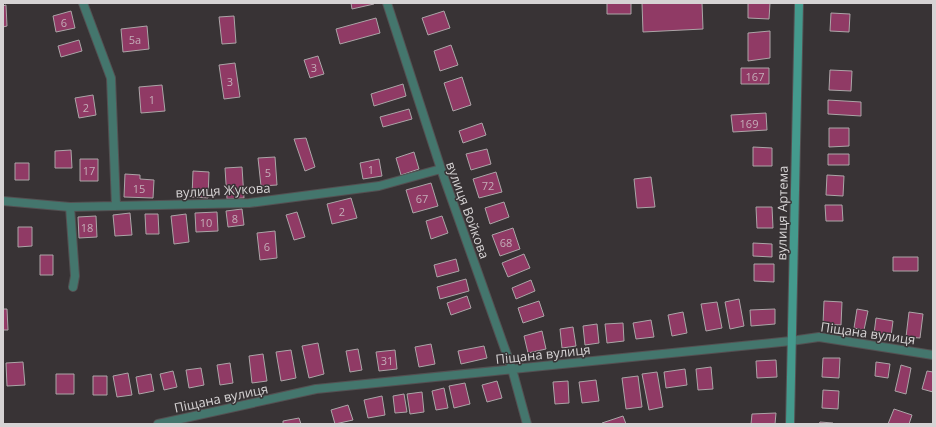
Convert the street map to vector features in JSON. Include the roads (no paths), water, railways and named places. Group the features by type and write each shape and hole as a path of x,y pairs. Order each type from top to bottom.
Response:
{"street":[{"path":"83,3 111,78 116,206"},
{"name":"вулиця Войкова","path":"387,3 441,169 512,369 527,424"},
{"name":"вулиця Артема","path":"790,424 799,3"},
{"name":"вулиця Жукова","path":"3,201 70,207 249,203 379,186 441,169"},
{"path":"70,207 75,276 73,287"},
{"name":"Піщана вулиця","path":"158,424 316,389 819,337 933,354"}]}
